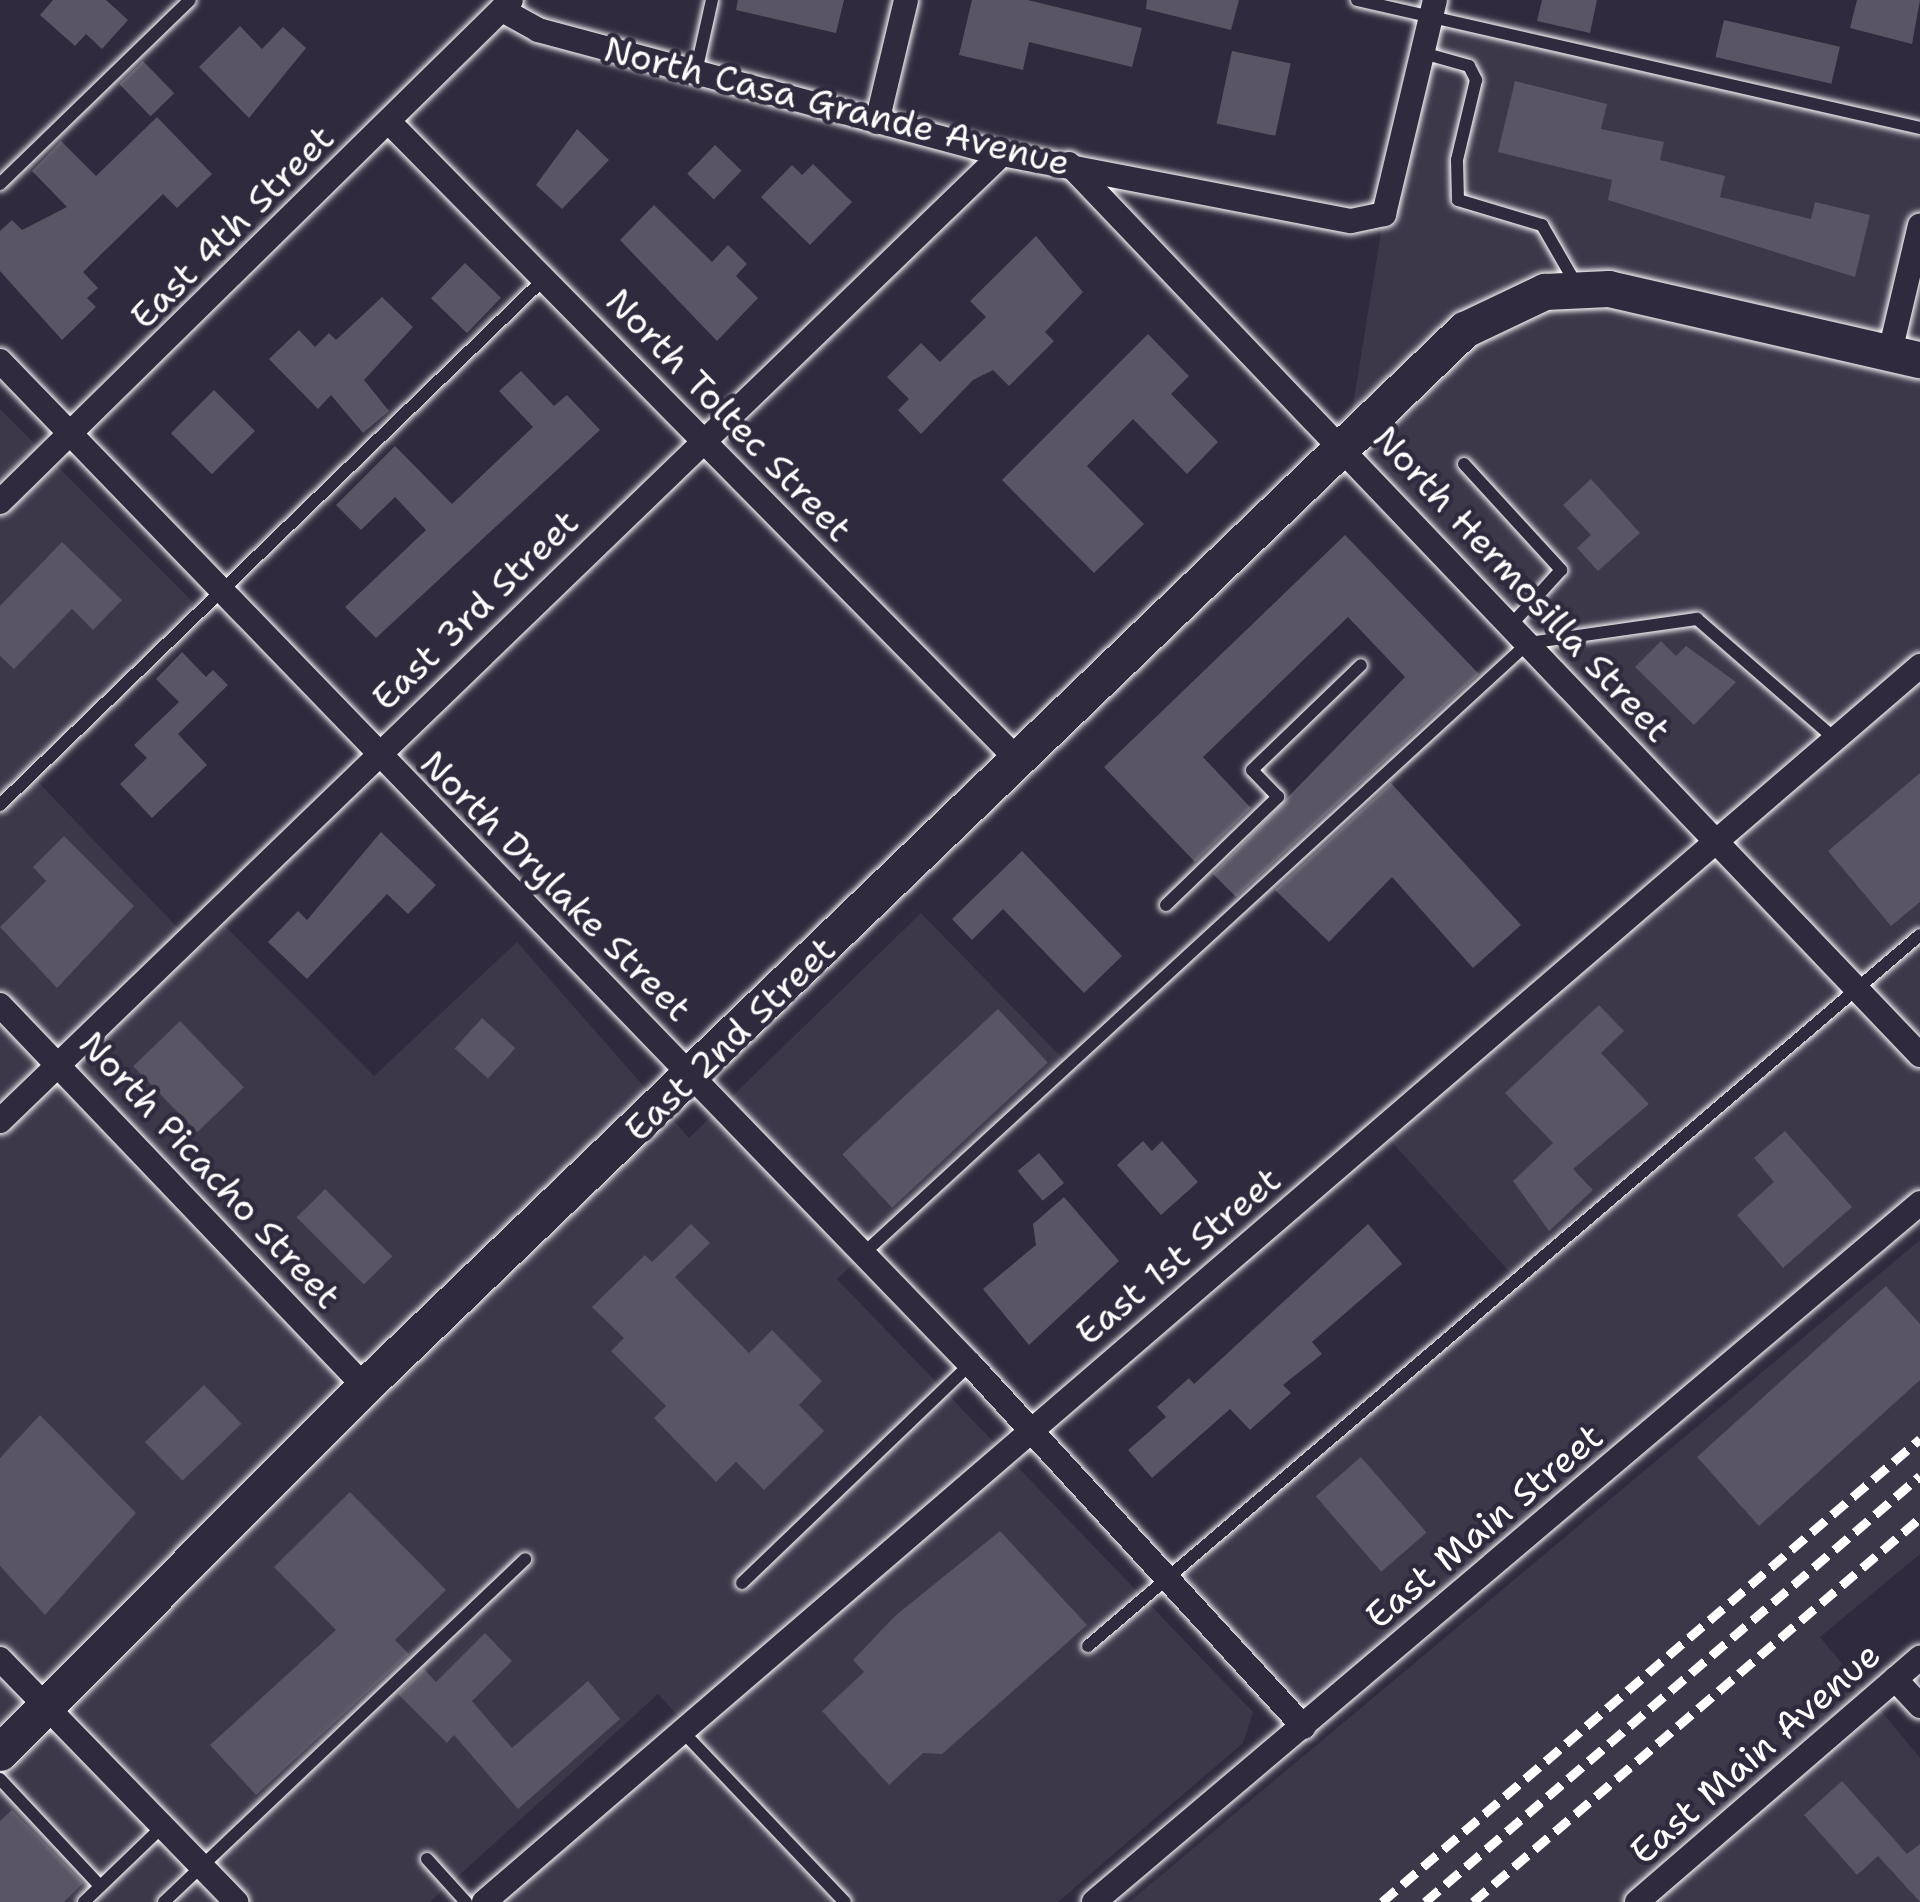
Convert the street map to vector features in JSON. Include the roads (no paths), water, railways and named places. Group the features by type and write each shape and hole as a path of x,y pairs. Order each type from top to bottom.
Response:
{"main road":[{"path":"1580,290 1609,289 1905,356"},
{"name":"East 2nd Street","path":"0,1753 365,1387 694,1076 1465,330 1545,292 1580,290"}],"street":[{"path":"877,122 906,0"},
{"name":"North Casa Grande Avenue","path":"508,6 538,30 1002,154 1351,220 1384,214 1423,53"},
{"name":"East 4th Street","path":"0,502 508,6"},
{"path":"1423,53 1433,8"},
{"name":"North Toltec Street","path":"389,122 1017,759"},
{"name":"East 3rd Street","path":"0,1121 700,440 1002,154"},
{"name":"North Hermosilla Street","path":"1069,164 1346,448 1920,1055"},
{"path":"1905,356 1919,236"},
{"name":"North Drylake Street","path":"0,362 376,757 864,1253 1304,1726"},
{"name":"East 1st Street","path":"484,1902 1030,1428 1718,845 1920,666"},
{"name":"North Picacho Street","path":"0,1005 61,1063 365,1387"},
{"name":"East Main Street","path":"1094,1902 1920,1204"},
{"name":"East Main Avenue","path":"1637,1902 1920,1658"},
{"path":"0,1659 236,1902"},
{"path":"1895,1679 1920,1706"}],"lane":[{"path":"0,184 190,0"},
{"path":"695,73 712,0"},
{"path":"1357,0 1433,8 1920,128"},
{"path":"1423,53 1469,66 1476,80 1457,160 1458,200 1542,226 1580,290"},
{"path":"0,805 544,279"},
{"path":"864,1253 1520,634 1561,570 1464,464"},
{"path":"1520,634 1697,619 1836,740"},
{"path":"1166,905 1278,797 1252,770 1361,665"},
{"path":"1088,1646 1920,935"},
{"path":"742,1583 970,1364"},
{"path":"164,1902 526,1558"},
{"path":"682,1731 845,1902"},
{"path":"0,1779 100,1886"},
{"path":"84,1902 162,1827"},
{"path":"427,1859 466,1902"}],"railway":[{"path":"1382,1902 1920,1439"},
{"path":"1425,1902 1920,1476"},
{"path":"1473,1902 1920,1518"}]}
